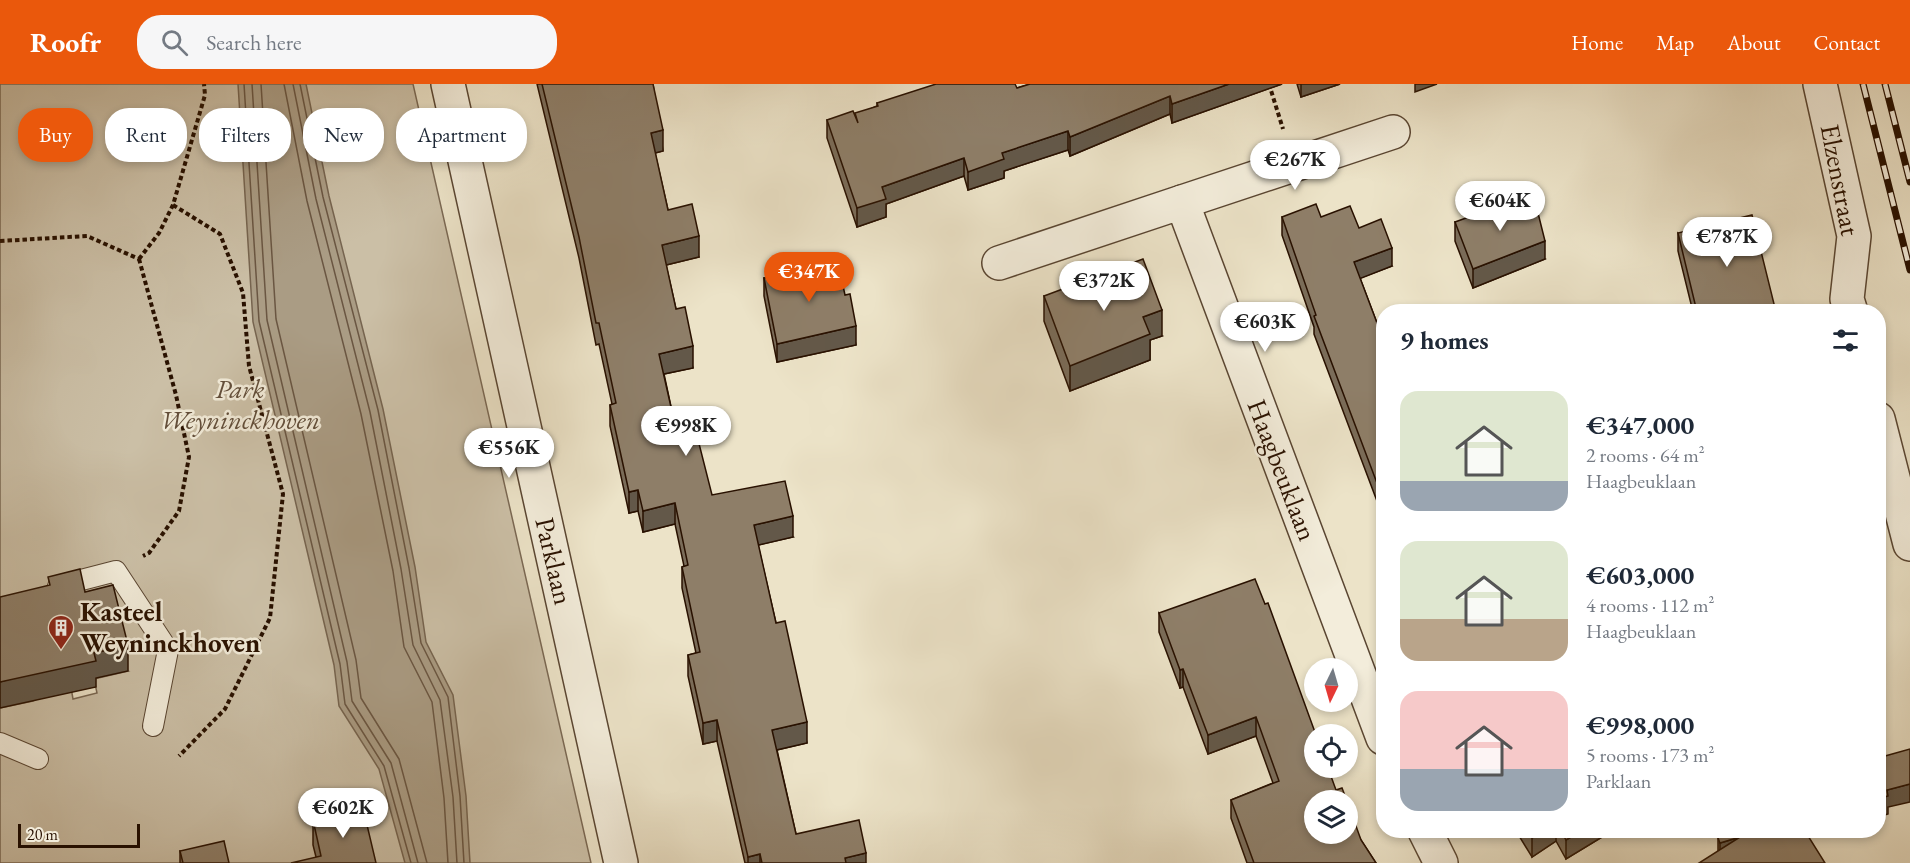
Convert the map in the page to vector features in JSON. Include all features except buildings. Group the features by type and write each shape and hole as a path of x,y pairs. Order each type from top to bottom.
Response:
{"street":[{"name":"Parklaan","path":"448,84 621,863"},
{"name":"Elzenstraat","path":"1820,84 1854,236 1849,304"},
{"path":"999,262 1393,132"},
{"name":"Haagbeuklaan","path":"1182,202 1376,719"},
{"path":"1886,450 1910,544"},
{"path":"1428,838 1441,863"}],"lane":[{"path":"42,590 116,571 168,650 153,726"},
{"path":"0,743 38,759"}],"path":[{"path":"139,259 159,233 173,204 205,95 204,84"},
{"path":"173,204 220,234 243,293 249,366 283,494 270,618 225,709 179,756"},
{"path":"0,241 87,236 139,259"},
{"path":"116,571 150,553 179,511 189,457 177,395 139,259"}],"green space":[{"name":"Park Weyninckhoven","path":"0,84 413,84 418,108 396,108 396,162 431,162 591,863 0,863 0,708 33,701 70,682 73,699 97,693 94,679 128,671 0,622"}],"water":[{"path":"238,84 306,84 311,108 303,108 303,162 322,162 383,409 415,567 426,642 453,695 466,796 470,863 405,863 379,769 339,706 334,665 253,322 243,162 291,162 291,108 240,108"}],"railway":[{"path":"1863,84 1910,270"},
{"path":"1885,84 1910,182"}],"place":[{"name":"Kasteel Weyninckhoven","path":"61,651"}]}
